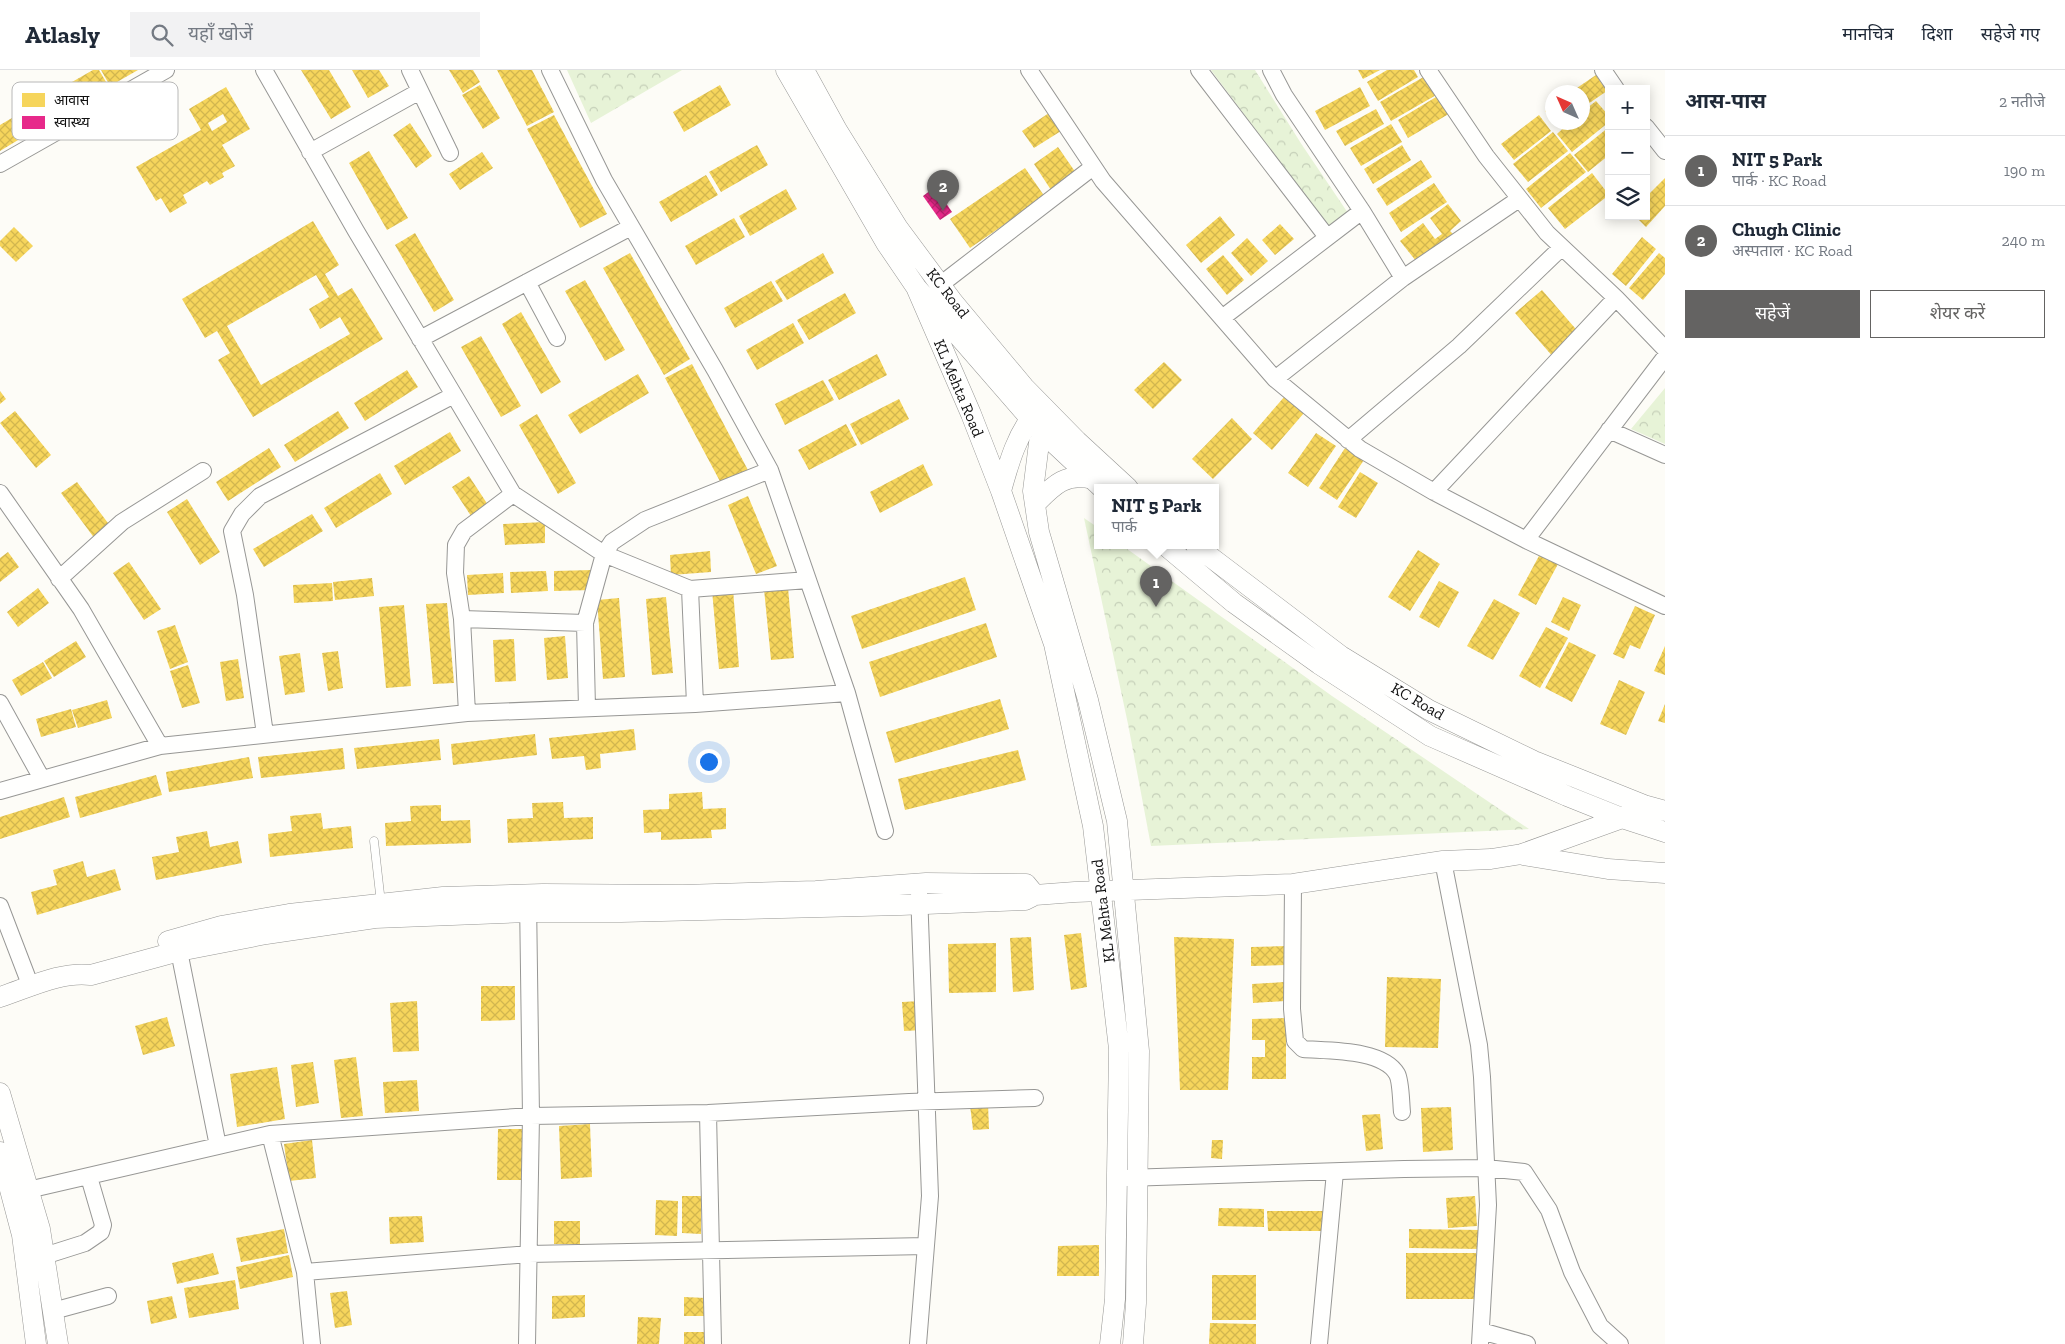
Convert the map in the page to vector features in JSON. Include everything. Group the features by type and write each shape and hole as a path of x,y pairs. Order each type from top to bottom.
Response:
{"street":[{"path":"145,82 166,70"},
{"path":"264,70 310,152 513,494 604,554 690,589 808,580"},
{"path":"410,70 450,153"},
{"path":"550,70 604,180 715,370 770,470 846,694 885,831"},
{"path":"786,70 886,243 916,287 1050,427 1097,484"},
{"name":"KC Road","path":"804,70 837,130 898,228 940,285 1024,387 1036,412"},
{"path":"1028,70 1103,181 1275,379 1360,450 1434,492 1526,540 1665,606"},
{"path":"1199,70 1327,237"},
{"path":"1271,70 1284,96 1362,212 1403,278"},
{"path":"1428,70 1486,156 1561,248 1616,298 1665,349"},
{"path":"1603,70 1613,85"},
{"path":"310,152 420,91"},
{"path":"1648,130 1665,151"},
{"path":"0,164 42,140"},
{"path":"940,285 1093,167"},
{"path":"1275,379 1403,278 1519,198"},
{"path":"1222,318 1362,212"},
{"path":"420,339 631,227"},
{"path":"1348,440 1459,346 1561,248"},
{"path":"527,282 557,338"},
{"name":"KL Mehta Road","path":"916,287 971,414 1001,491 1054,644 1093,826 1119,1049 1115,1299 1110,1344"},
{"path":"1434,492 1616,298"},
{"path":"1526,540 1665,357"},
{"path":"265,734 245,595 232,531 242,514 260,496 454,395"},
{"path":"1001,491 1011,456 1036,412"},
{"path":"1050,427 1123,484"},
{"name":"KL Mehta Road","path":"1050,427 1039,444 1033,491 1039,532 1088,700 1115,812 1138,1050 1136,1303 1132,1344"},
{"path":"1609,430 1665,455"},
{"path":"587,708 584,622 604,554 612,542 645,520 770,470"},
{"path":"60,579 122,522 203,471"},
{"path":"1035,504 1050,488 1064,479 1082,476 1097,484"},
{"path":"0,493 80,610 160,746"},
{"path":"467,712 462,619 455,573 456,545 464,531 513,494"},
{"path":"1170,549 1234,603 1332,674 1430,736 1622,818 1665,832"},
{"name":"KC Road","path":"1200,549 1341,656 1429,710 1534,761 1644,805 1665,811"},
{"path":"690,589 695,704"},
{"path":"462,619 584,622"},
{"path":"0,791 160,746 467,712 695,704 846,694"},
{"path":"0,703 42,779"},
{"path":"153,951 221,926 290,914 443,897 621,912 1025,900 1035,895 1101,891 1293,884 1444,861 1491,859 1522,854 1622,818 1644,805"},
{"path":"1522,854 1608,869 1665,873"},
{"path":"1444,861 1479,1045 1488,1205 1480,1337 1527,1344"},
{"path":"0,997 79,974 91,962 153,951 179,951 266,934 375,918 528,904 712,894 816,891 918,883 1026,884 1035,895"},
{"path":"918,883 928,1101 930,1196 918,1344"},
{"path":"1293,884 1292,1009 1295,1042 1302,1049 1365,1055 1386,1062 1398,1074 1402,1112"},
{"path":"527,1344 531,1116 528,904"},
{"path":"0,906 31,987"},
{"path":"179,951 218,1146"},
{"path":"0,1093 40,1229 58,1344"},
{"path":"28,1190 270,1134 531,1116 708,1113 928,1101 1035,1098"},
{"path":"708,1113 713,1344"},
{"path":"270,1134 305,1272 312,1344"},
{"path":"0,1152 22,1235 36,1344"},
{"path":"1117,1178 1404,1169 1486,1168 1524,1172 1549,1210 1572,1272 1600,1326 1620,1344"},
{"path":"1319,1344 1334,1172"},
{"path":"44,1256 85,1243 101,1232 103,1225 89,1177"},
{"path":"305,1272 529,1254 926,1246"},
{"path":"53,1311 108,1296"}],"lane":[{"path":"374,841 381,904"}],"green space":[{"path":"567,70 682,70 591,123"},
{"path":"1211,70 1255,70 1302,145 1350,216 1332,232"},
{"path":"1665,388 1665,444 1631,429"},
{"path":"1084,518 1094,525 1094,549 1127,549 1332,696 1529,829 1151,846 1128,724"}],"building: आवास":[{"path":"93,70 99,70 106,82 72,82"},
{"path":"101,70 138,70 117,82 108,82"},
{"path":"301,70 329,70 351,107 331,119"},
{"path":"352,70 379,70 389,86 368,98"},
{"path":"449,70 473,70 480,82 463,93"},
{"path":"497,70 532,70 554,112 527,126"},
{"path":"1358,70 1380,70 1363,79"},
{"path":"1387,70 1414,70 1418,77 1378,101 1367,82"},
{"path":"1427,75 1438,94 1391,121 1380,102"},
{"path":"1596,75 1605,88 1605,92 1590,103 1590,85 1581,85"},
{"path":"480,85 500,118 483,129 462,95"},
{"path":"720,85 731,105 684,132 673,112"},
{"path":"226,87 250,129 222,145 235,166 222,173 224,177 210,185 207,181 183,195 187,203 170,213 161,198 156,201 136,167 201,130 189,109","holes":["223,114 227,122 212,131 208,123"]},
{"path":"1360,87 1370,106 1325,130 1315,111"},
{"path":"1441,94 1452,112 1408,138 1398,120"},
{"path":"1596,101 1605,111 1605,125 1572,152 1557,134 1561,130 1590,130 1590,106"},
{"path":"1376,109 1384,124 1345,146 1336,131"},
{"path":"1049,113 1061,131 1034,148 1022,131"},
{"path":"554,115 607,214 580,228 527,129"},
{"path":"1539,115 1545,123 1545,130 1551,131 1514,160 1501,144"},
{"path":"12,118 12,140 18,140 0,151 0,125"},
{"path":"410,123 432,156 416,168 393,135"},
{"path":"1391,124 1402,142 1361,166 1350,148"},
{"path":"1605,130 1605,158 1588,172 1574,155"},
{"path":"1553,132 1568,151 1528,182 1513,164"},
{"path":"757,145 768,165 721,192 709,172"},
{"path":"1402,145 1411,160 1373,184 1364,169"},
{"path":"1058,147 1076,173 1051,190 1034,164"},
{"path":"369,151 408,218 387,230 349,163"},
{"path":"482,152 493,168 460,190 449,174"},
{"path":"1570,153 1586,172 1541,208 1526,189"},
{"path":"1421,160 1432,177 1387,206 1376,189"},
{"path":"1025,168 1045,197 970,248 950,219"},
{"path":"1592,173 1605,190 1605,198 1565,229 1548,208"},
{"path":"706,175 718,195 671,222 659,202"},
{"path":"1665,178 1665,206 1646,227 1639,220 1650,220 1650,193"},
{"path":"1434,183 1447,202 1401,232 1389,213"},
{"path":"786,189 797,209 750,236 739,216"},
{"path":"1448,204 1461,221 1450,231 1453,234 1416,261 1400,241 1423,223 1435,239 1442,234 1430,218"},
{"path":"1220,216 1235,235 1201,263 1186,245"},
{"path":"734,218 745,237 696,265 685,246"},
{"path":"313,221 339,265 325,274 338,296 352,288 383,339 253,417 218,360 230,353 217,331 205,338 182,299","holes":["316,275 329,297 309,309 320,329 340,317 350,334 261,385 227,326"]},
{"path":"1280,224 1294,239 1275,255 1262,240"},
{"path":"14,227 33,246 16,262 0,246 0,241"},
{"path":"415,233 454,300 434,312 395,245"},
{"path":"1642,237 1656,249 1626,286 1612,274"},
{"path":"1247,238 1268,261 1251,276 1231,253"},
{"path":"630,253 690,359 664,375 603,268"},
{"path":"823,253 834,273 787,300 775,281"},
{"path":"1659,253 1665,258 1665,274 1643,300 1629,288"},
{"path":"1223,255 1244,280 1227,295 1206,269"},
{"path":"585,280 625,350 605,361 565,291"},
{"path":"771,281 783,301 735,328 724,308"},
{"path":"1542,290 1581,335 1554,358 1515,313"},
{"path":"845,293 856,313 809,340 797,320"},
{"path":"521,312 561,382 541,394 502,324"},
{"path":"793,323 804,343 757,370 746,350"},
{"path":"481,336 521,406 501,417 461,347"},
{"path":"877,354 887,375 839,400 828,380"},
{"path":"1164,362 1182,380 1153,409 1134,390"},
{"path":"692,364 749,472 723,487 665,378"},
{"path":"407,370 418,387 365,421 354,403"},
{"path":"638,374 649,393 580,434 568,415"},
{"path":"823,380 834,400 785,425 775,404"},
{"path":"0,391 6,399 0,404"},
{"path":"1285,396 1304,413 1272,450 1253,433"},
{"path":"899,399 909,419 861,445 850,424"},
{"path":"15,411 51,455 36,468 0,423"},
{"path":"338,411 349,428 295,462 284,445"},
{"path":"537,414 576,483 558,494 519,425"},
{"path":"1232,418 1252,439 1213,479 1192,459"},
{"path":"846,424 857,445 809,470 798,450"},
{"path":"450,432 461,451 405,485 394,466"},
{"path":"1316,433 1336,446 1308,487 1288,473"},
{"path":"269,448 281,467 228,501 216,482"},
{"path":"1345,448 1364,460 1337,500 1319,488"},
{"path":"923,464 933,485 880,513 870,492"},
{"path":"1360,472 1378,483 1356,518 1338,507"},
{"path":"380,473 392,494 336,528 324,508"},
{"path":"469,476 490,508 473,519 452,487"},
{"path":"77,482 111,527 95,539 61,493"},
{"path":"748,496 777,566 756,574 728,505"},
{"path":"187,499 220,552 200,565 167,512"},
{"path":"312,514 323,531 264,567 253,549"},
{"path":"545,522 545,543 505,545 503,524"},
{"path":"1418,550 1440,564 1410,611 1388,597"},
{"path":"710,551 711,572 671,575 670,555"},
{"path":"8,552 19,567 0,582 0,558"},
{"path":"1540,554 1558,564 1536,605 1518,595"},
{"path":"129,562 161,609 144,620 113,573"},
{"path":"592,570 592,590 554,591 554,571"},
{"path":"546,571 548,591 511,593 510,572"},
{"path":"503,573 504,593 468,595 467,575"},
{"path":"965,577 976,610 862,649 851,616"},
{"path":"372,578 374,596 335,600 333,582"},
{"path":"1439,581 1459,592 1439,628 1419,617"},
{"path":"332,583 333,601 294,603 293,585"},
{"path":"788,587 794,658 771,660 764,589"},
{"path":"38,588 49,603 18,627 7,612"},
{"path":"733,589 739,667 719,669 712,590"},
{"path":"666,597 673,673 652,675 646,599"},
{"path":"1563,597 1581,605 1569,631 1551,622"},
{"path":"619,598 625,677 603,679 597,600"},
{"path":"1494,599 1520,613 1493,660 1467,646"},
{"path":"447,603 454,683 433,684 426,604"},
{"path":"404,605 411,686 386,688 379,607"},
{"path":"1635,606 1655,615 1640,649 1630,645 1624,659 1613,654"},
{"path":"986,623 997,657 880,697 869,662"},
{"path":"175,625 188,662 170,669 157,631"},
{"path":"1546,627 1568,638 1540,688 1519,676"},
{"path":"565,636 568,678 547,680 544,638"},
{"path":"514,639 516,681 495,682 493,640"},
{"path":"76,641 86,657 54,677 44,661"},
{"path":"1569,642 1596,655 1572,702 1545,688"},
{"path":"1665,646 1665,675 1654,671"},
{"path":"338,651 343,688 328,691 322,653"},
{"path":"300,653 305,692 285,695 279,656"},
{"path":"238,659 244,698 226,701 220,662"},
{"path":"43,662 52,678 21,696 12,680"},
{"path":"188,665 200,703 182,708 170,671"},
{"path":"1619,680 1645,692 1626,735 1600,724"},
{"path":"1000,699 1009,729 895,763 886,732"},
{"path":"107,700 112,718 78,728 72,710"},
{"path":"1665,704 1665,723 1658,721"},
{"path":"71,709 76,727 41,737 36,719"},
{"path":"634,729 636,750 600,754 601,768 586,770 584,756 552,759 549,738"},
{"path":"535,734 537,755 453,765 451,744"},
{"path":"439,739 441,760 357,769 354,748"},
{"path":"343,748 345,769 261,778 258,757"},
{"path":"1018,750 1026,780 905,810 898,779"},
{"path":"249,757 253,778 169,792 166,772"},
{"path":"156,775 162,795 80,818 75,797"},
{"path":"702,792 703,809 726,808 726,829 711,830 712,838 661,840 661,832 644,833 643,810 669,809 669,794"},
{"path":"64,797 70,817 0,839 0,817"},
{"path":"563,802 564,818 593,817 593,839 508,843 507,819 533,818 532,803"},
{"path":"441,805 441,821 470,820 471,843 386,846 385,823 411,821 410,806"},
{"path":"321,813 323,829 351,826 353,848 270,857 268,834 292,831 290,816"},
{"path":"207,831 210,847 238,841 242,863 156,880 152,857 179,852 176,837"},
{"path":"83,861 87,877 115,869 121,890 37,915 31,892 57,885 53,870"},
{"path":"1081,933 1087,987 1071,990 1064,935"},
{"path":"1031,937 1034,990 1013,992 1010,938"},
{"path":"1174,937 1234,939 1228,1090 1180,1090"},
{"path":"996,943 996,992 949,993 948,944"},
{"path":"1286,946 1286,965 1251,966 1251,947"},
{"path":"1387,977 1441,979 1438,1048 1385,1047"},
{"path":"1284,982 1285,1001 1253,1003 1252,984"},
{"path":"481,986 515,986 515,1020 481,1021"},
{"path":"417,1001 419,1051 393,1052 390,1003"},
{"path":"921,1001 923,1030 904,1031 902,1002"},
{"path":"167,1017 175,1046 143,1055 135,1026"},
{"path":"1286,1018 1286,1079 1252,1079 1252,1057 1265,1057 1265,1040 1252,1040 1252,1019"},
{"path":"356,1057 363,1116 341,1118 334,1060"},
{"path":"313,1062 319,1103 296,1107 291,1065"},
{"path":"277,1067 285,1119 237,1127 230,1074"},
{"path":"417,1080 419,1111 385,1113 383,1082"},
{"path":"988,1104 989,1129 973,1130 970,1105"},
{"path":"1451,1107 1453,1150 1423,1152 1421,1108"},
{"path":"1380,1114 1383,1149 1366,1151 1362,1115"},
{"path":"590,1124 592,1177 561,1179 559,1126"},
{"path":"498,1129 523,1129 522,1180 497,1180"},
{"path":"312,1140 316,1178 289,1181 284,1144"},
{"path":"1212,1140 1223,1140 1222,1159 1211,1158"},
{"path":"682,1196 701,1196 701,1234 682,1233"},
{"path":"1475,1196 1477,1226 1448,1228 1446,1198"},
{"path":"656,1200 678,1201 677,1236 655,1235"},
{"path":"1219,1208 1264,1209 1264,1227 1218,1226"},
{"path":"1267,1211 1328,1211 1328,1231 1268,1231"},
{"path":"422,1216 424,1242 390,1244 389,1217"},
{"path":"554,1221 580,1221 580,1244 554,1244"},
{"path":"284,1229 288,1253 241,1262 236,1238"},
{"path":"1409,1229 1481,1230 1481,1249 1409,1248"},
{"path":"1099,1245 1099,1276 1057,1276 1058,1246"},
{"path":"213,1253 219,1274 177,1284 172,1263"},
{"path":"1406,1253 1476,1253 1476,1299 1406,1299"},
{"path":"289,1255 293,1277 240,1289 236,1267"},
{"path":"1212,1275 1256,1275 1256,1320 1212,1320"},
{"path":"235,1280 239,1309 189,1318 184,1288"},
{"path":"347,1291 352,1325 335,1328 330,1293"},
{"path":"585,1295 585,1317 552,1319 552,1296"},
{"path":"172,1296 177,1318 151,1324 147,1301"},
{"path":"684,1297 706,1298 706,1316 684,1316"},
{"path":"638,1317 661,1318 659,1344 637,1344"},
{"path":"1210,1323 1256,1324 1256,1344 1209,1344"},
{"path":"684,1332 709,1332 709,1344 684,1344"}],"building: स्वास्थ्य":[{"path":"935,187 952,212 940,220 923,196"}],"place":[{"name":"Chugh Clinic","path":"943,211"},
{"name":"NIT 5 Park","path":"1156,607"}]}
